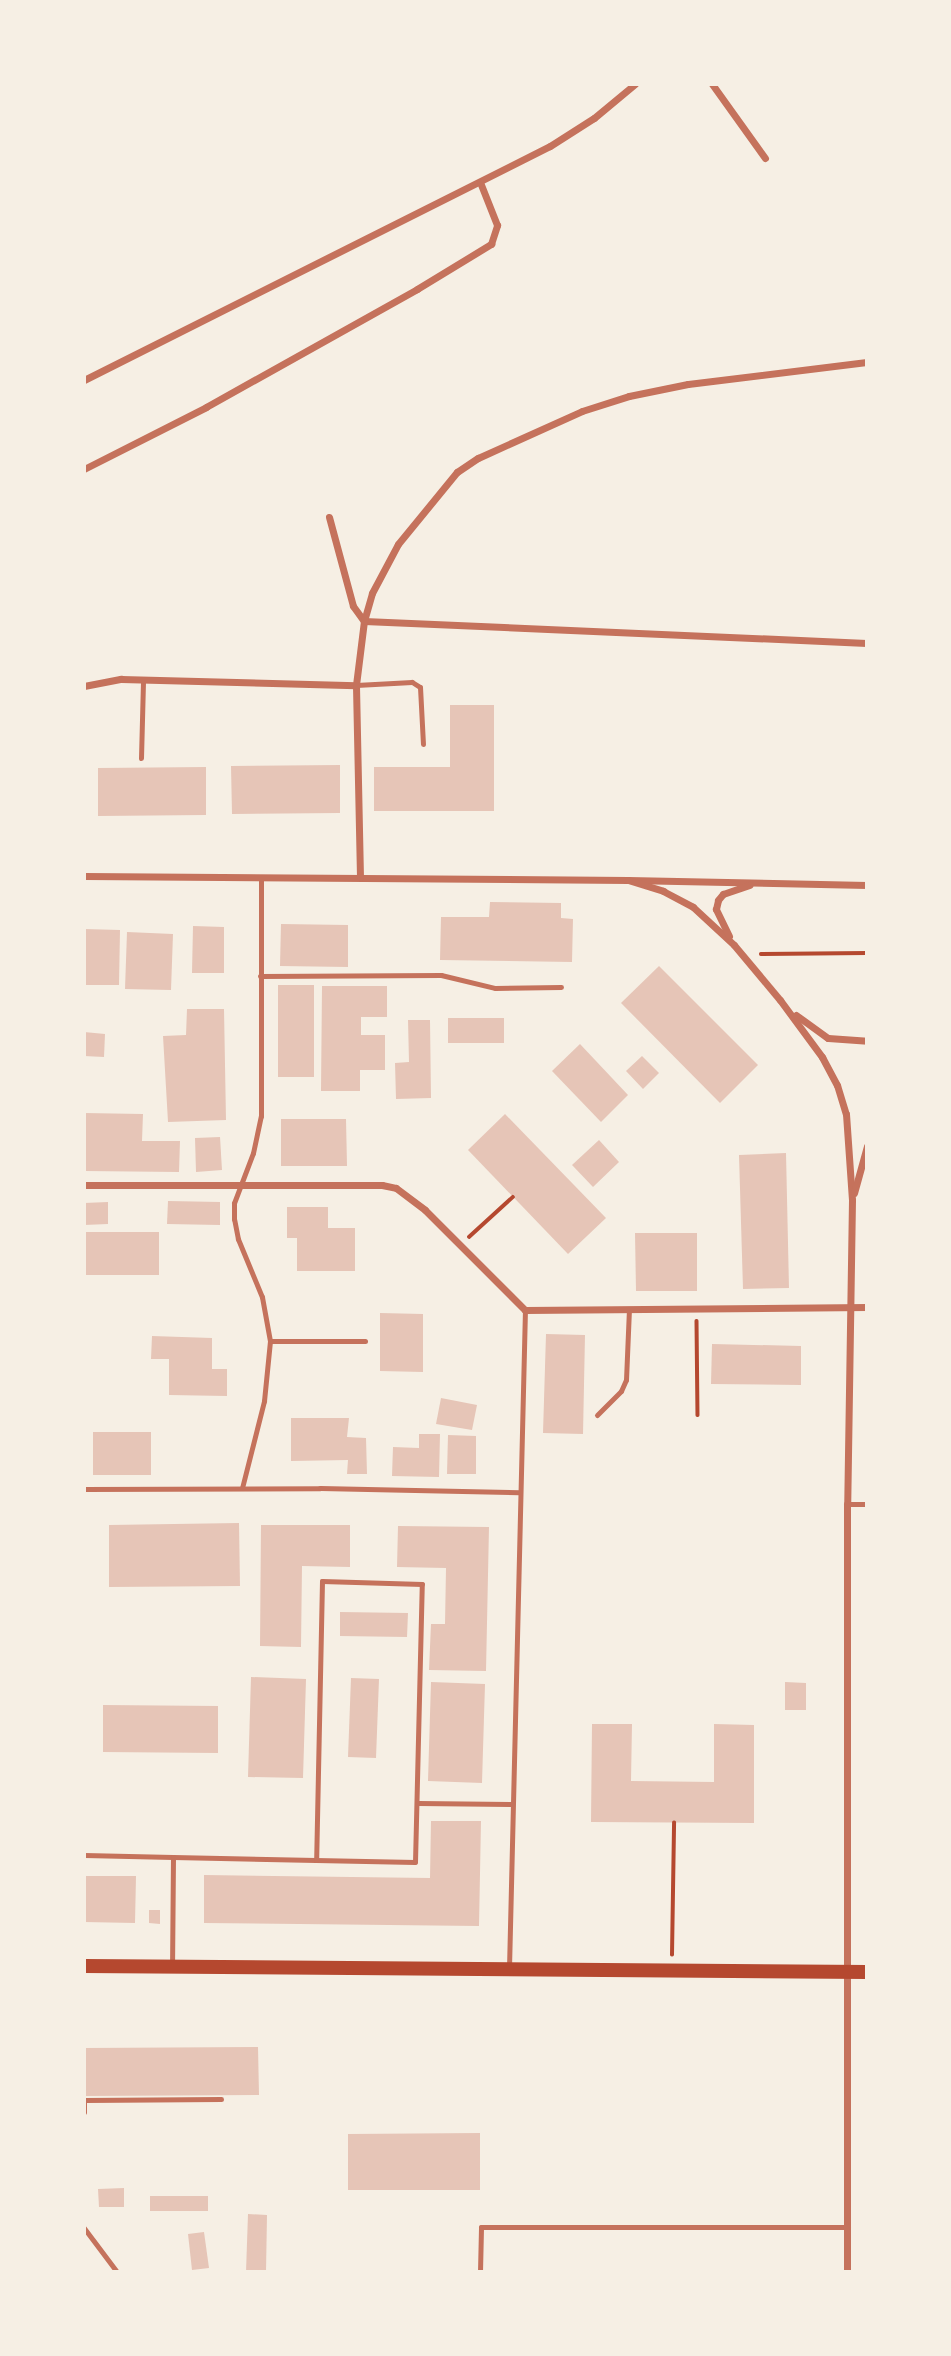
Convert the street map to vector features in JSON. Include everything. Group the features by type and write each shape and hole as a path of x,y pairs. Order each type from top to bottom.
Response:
{"main road":[{"path":"84,1966 867,1972"}],"street":[{"path":"84,380 550,146 594,118 635,84"},
{"path":"712,84 765,158"},
{"path":"84,469 217,401 491,244 497,225 480,182"},
{"path":"360,877 356,685 364,621 372,593 398,544 457,472 478,458 582,411 629,396 688,384 867,362"},
{"path":"329,517 353,606 364,621"},
{"path":"364,621 867,643"},
{"path":"84,686 121,678 356,685"},
{"path":"84,876 628,880 867,885"},
{"path":"628,880 663,891 693,907 734,944"},
{"path":"760,883 723,894 716,909 719,919 734,944 780,1000 821,1057 836,1085 848,1127 852,1200 847,1504 847,2272"},
{"path":"780,1000 804,1023 828,1038 867,1041"},
{"path":"852,1200 867,1146"},
{"path":"84,1185 382,1185 396,1188 411,1198 525,1310 867,1307"}],"lane":[{"path":"141,758 143,679"},
{"path":"356,685 412,682 419,687 422,744"},
{"path":"242,1488 264,1401 270,1341 261,1297 238,1239 234,1219 240,1185 256,1143 261,1116 261,877"},
{"path":"260,976 441,975 495,988 561,987"},
{"path":"597,1415 621,1391 626,1380 629,1309"},
{"path":"509,1969 525,1310"},
{"path":"270,1341 365,1341"},
{"path":"84,1489 519,1492"},
{"path":"847,1504 867,1504"},
{"path":"84,1855 173,1857 316,1860 415,1862 422,1584 322,1581 316,1860"},
{"path":"418,1803 512,1804"},
{"path":"172,1967 173,1857"},
{"path":"84,2112 85,2100 221,2099"},
{"path":"480,2272 481,2227 848,2227"},
{"path":"84,2228 117,2272"}],"path":[{"path":"759,954 867,953"},
{"path":"460,1246 513,1197"},
{"path":"697,1308 698,1415"},
{"path":"672,1971 674,1823"}],"building":[{"path":"450,705 494,705 494,811 374,811 374,767 450,767"},
{"path":"340,765 340,813 232,814 231,766"},
{"path":"206,767 206,815 98,816 98,768"},
{"path":"490,902 561,903 561,918 573,919 572,962 440,960 441,917 489,917"},
{"path":"281,924 348,925 348,967 280,966"},
{"path":"193,926 224,927 224,973 192,973"},
{"path":"84,929 120,930 119,985 84,985"},
{"path":"127,932 173,934 171,990 125,989"},
{"path":"659,966 758,1065 720,1103 621,1003"},
{"path":"278,985 314,985 314,1077 278,1077"},
{"path":"322,986 387,986 387,1017 361,1017 361,1035 385,1035 385,1070 360,1070 360,1091 321,1091"},
{"path":"187,1009 224,1009 226,1120 168,1122 163,1036 186,1035"},
{"path":"448,1018 504,1018 504,1043 448,1043"},
{"path":"408,1020 430,1020 431,1098 396,1099 395,1063 409,1062"},
{"path":"84,1032 105,1034 104,1057 84,1056"},
{"path":"580,1044 628,1095 601,1122 552,1071"},
{"path":"642,1056 659,1073 643,1089 626,1071"},
{"path":"84,1113 143,1114 142,1141 180,1141 179,1172 84,1171"},
{"path":"505,1114 606,1218 568,1254 468,1150"},
{"path":"281,1119 346,1119 347,1166 281,1166"},
{"path":"220,1137 222,1170 196,1172 195,1138"},
{"path":"599,1140 619,1162 593,1187 572,1165"},
{"path":"786,1153 789,1288 743,1289 739,1155"},
{"path":"168,1201 220,1202 220,1225 167,1224"},
{"path":"108,1202 108,1224 84,1225 84,1203"},
{"path":"287,1207 328,1207 328,1228 355,1228 355,1271 297,1271 297,1238 287,1238"},
{"path":"84,1232 159,1232 159,1275 84,1275"},
{"path":"635,1233 697,1233 697,1291 636,1291"},
{"path":"380,1313 423,1314 423,1372 380,1371"},
{"path":"546,1334 585,1335 583,1434 543,1433"},
{"path":"152,1336 212,1338 212,1369 227,1369 227,1396 169,1395 169,1359 151,1359"},
{"path":"712,1344 801,1346 801,1385 711,1384"},
{"path":"441,1398 477,1405 472,1430 436,1424"},
{"path":"291,1418 349,1418 347,1437 366,1438 367,1474 347,1474 348,1460 291,1461"},
{"path":"93,1432 151,1432 151,1475 93,1475"},
{"path":"419,1434 440,1434 439,1477 392,1476 393,1447 419,1448"},
{"path":"448,1435 476,1436 476,1474 447,1474"},
{"path":"239,1523 240,1586 109,1587 109,1525"},
{"path":"261,1525 350,1525 350,1567 302,1566 301,1647 260,1646"},
{"path":"398,1526 489,1527 486,1671 429,1670 431,1624 445,1624 446,1568 397,1567"},
{"path":"340,1612 408,1613 407,1637 340,1636"},
{"path":"251,1677 306,1679 303,1778 248,1777"},
{"path":"351,1678 379,1679 376,1758 348,1757"},
{"path":"431,1682 485,1684 482,1783 428,1781"},
{"path":"785,1682 806,1683 806,1710 785,1710"},
{"path":"103,1705 218,1706 218,1753 103,1752"},
{"path":"592,1724 632,1724 631,1781 714,1782 714,1724 754,1725 754,1823 591,1822"},
{"path":"431,1821 481,1821 479,1926 204,1923 204,1875 430,1878"},
{"path":"84,1876 136,1876 135,1923 84,1922"},
{"path":"149,1910 160,1910 160,1924 149,1923"},
{"path":"258,2047 259,2095 84,2096 84,2048"},
{"path":"480,2133 480,2190 348,2190 348,2134"},
{"path":"124,2188 124,2207 99,2207 98,2189"},
{"path":"150,2196 208,2196 208,2211 150,2211"},
{"path":"248,2214 267,2215 266,2272 246,2272"},
{"path":"204,2232 209,2268 192,2270 188,2234"}]}
